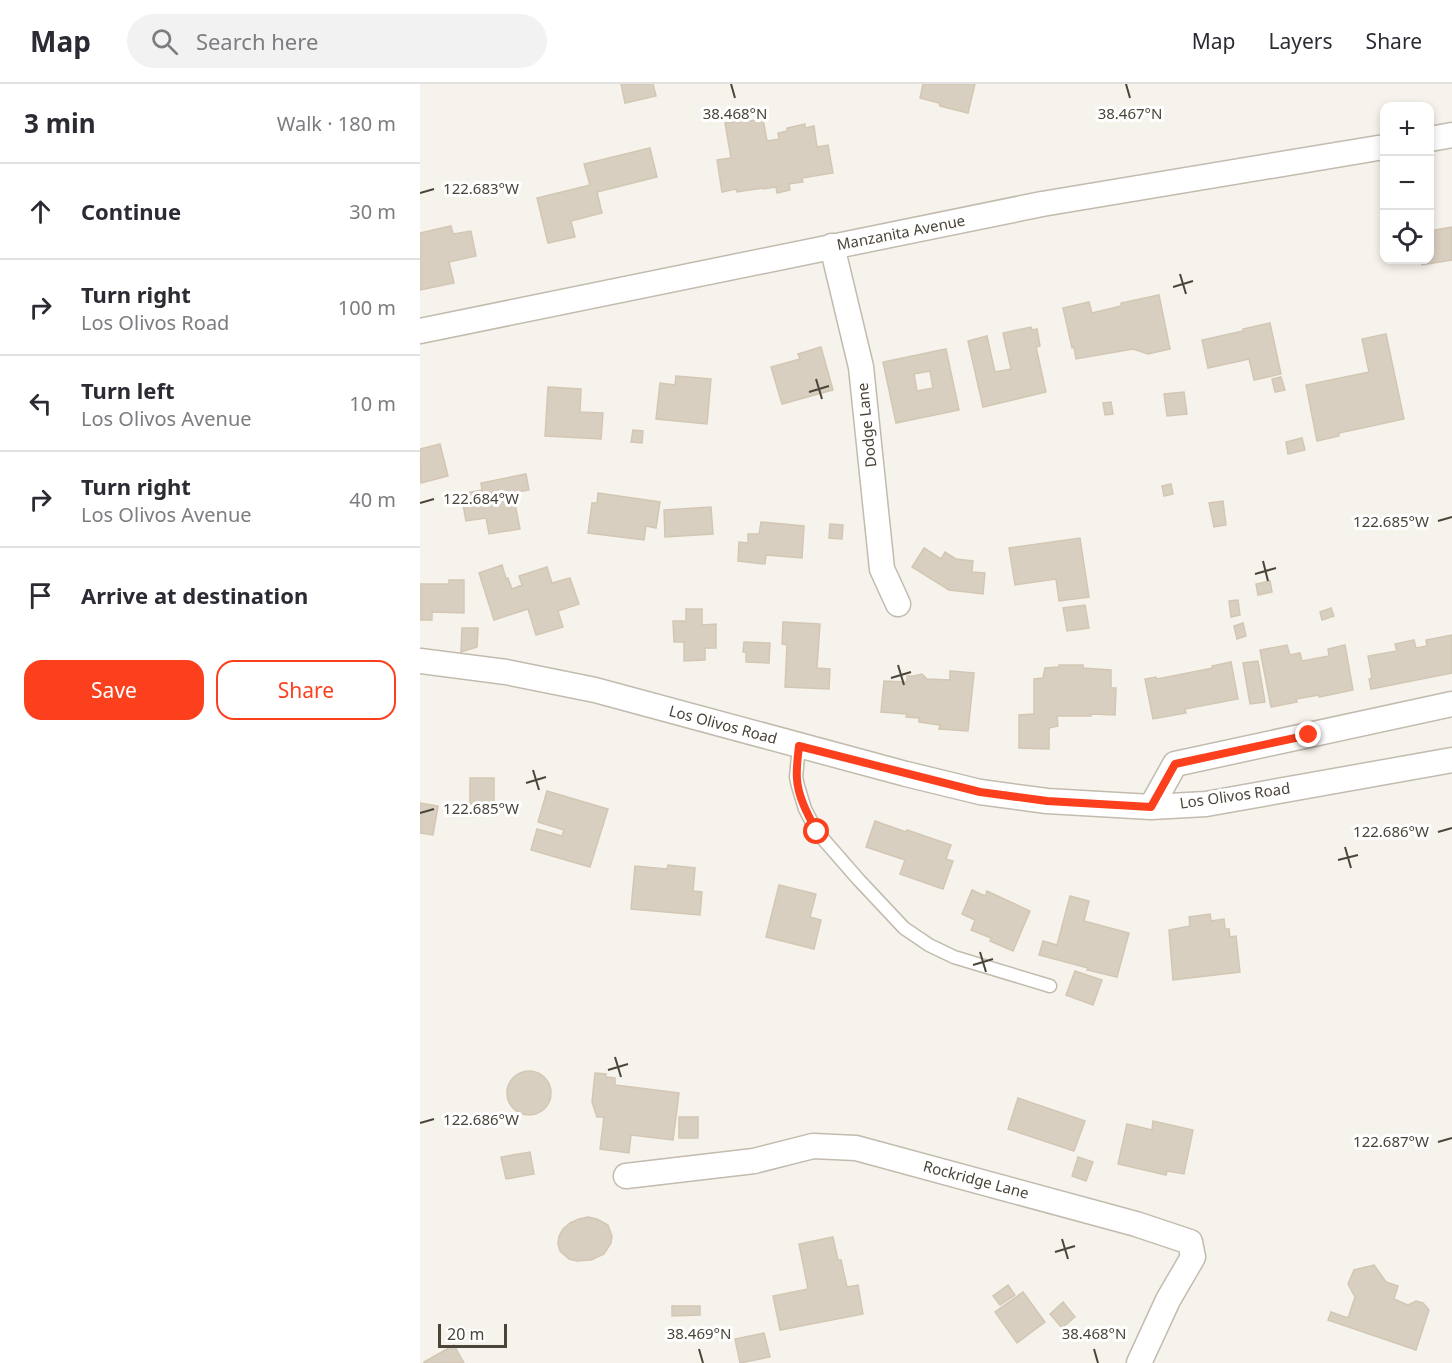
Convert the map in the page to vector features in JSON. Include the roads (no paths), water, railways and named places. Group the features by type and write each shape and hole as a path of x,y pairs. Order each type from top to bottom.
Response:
{"street":[{"path":"1434,138 1452,135"},
{"name":"Manzanita Avenue","path":"420,331 1042,204 1380,148"},
{"name":"Dodge Lane","path":"832,246 861,367 882,569 898,604"},
{"name":"Los Olivos Road","path":"420,661 506,672 595,690 799,746 980,792 1047,801 1151,807 1206,804 1452,760"},
{"path":"1151,807 1175,764 1452,704"},
{"name":"Rockridge Lane","path":"626,1176 754,1161 813,1146 856,1148 1125,1221 1190,1242 1193,1257 1168,1300 1139,1363"}],"lane":[{"path":"799,746 796,777 805,809 817,832 904,928 929,945 954,957 1050,986"}]}
